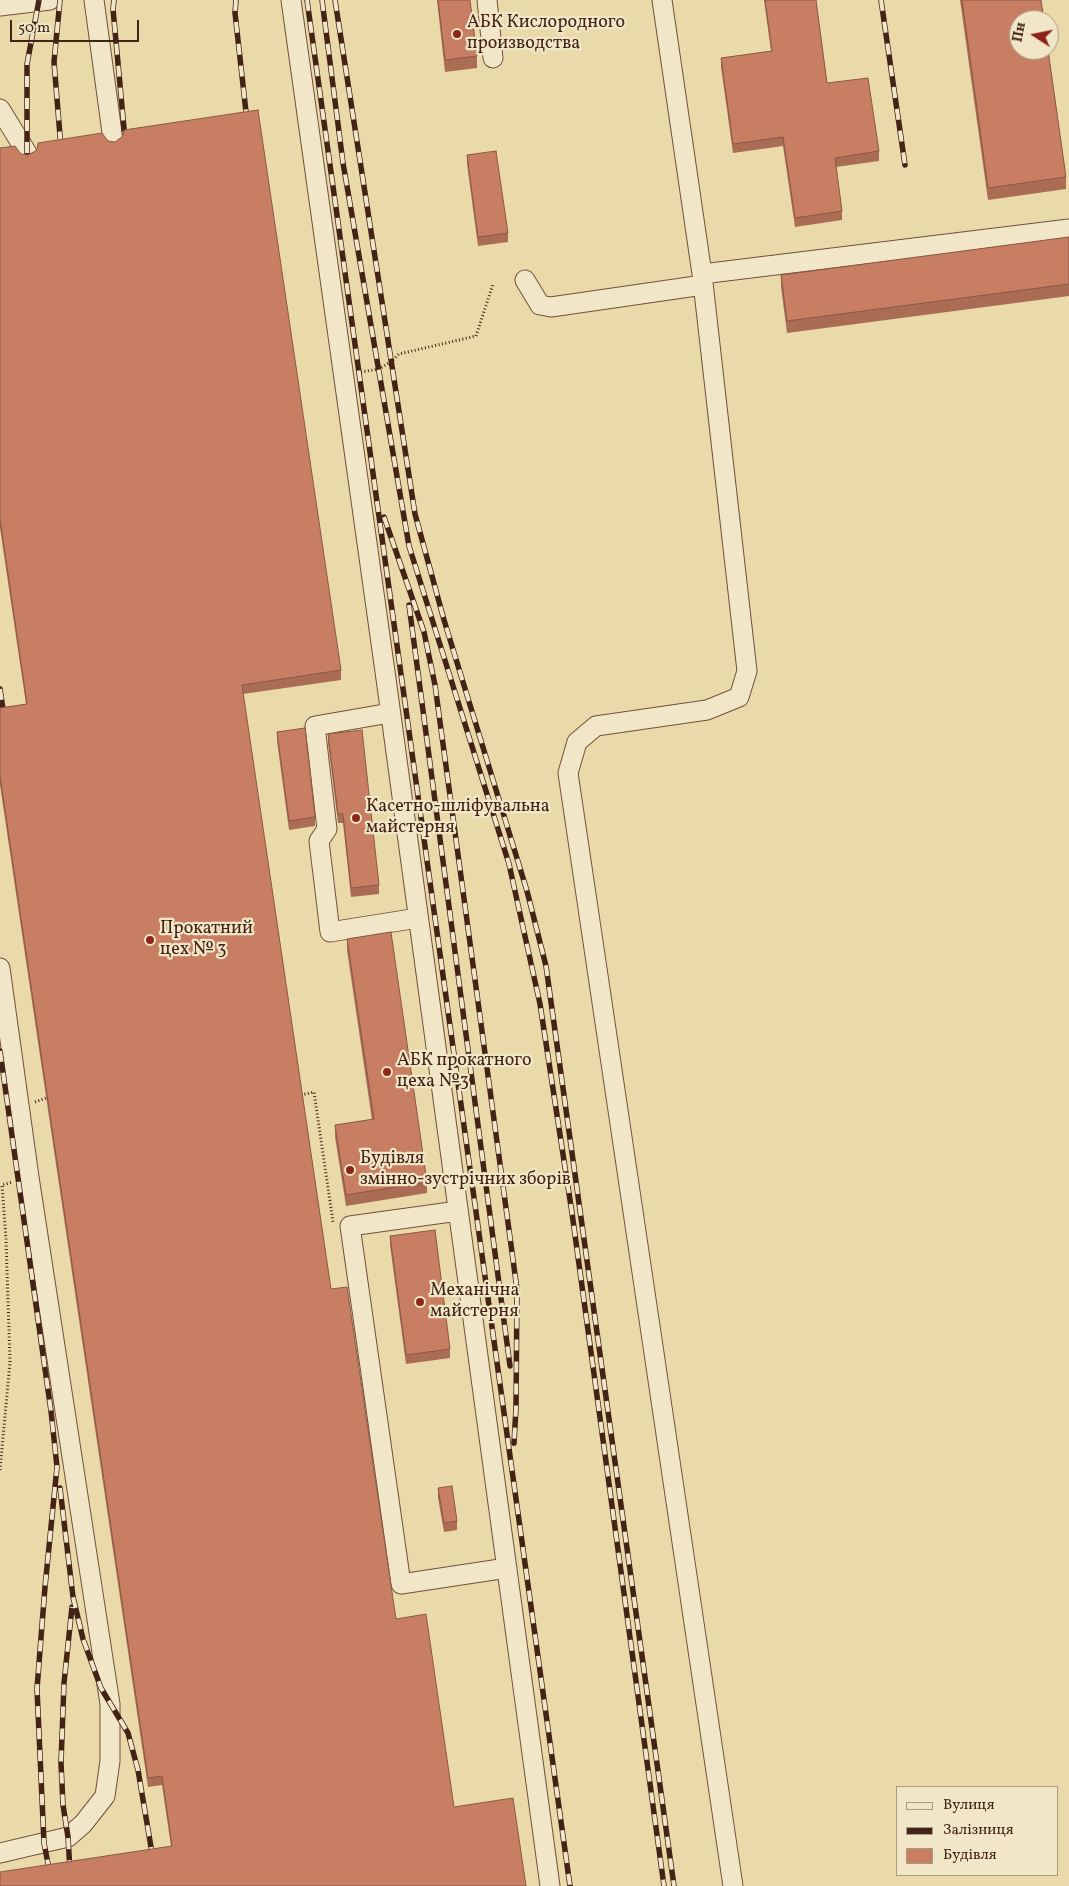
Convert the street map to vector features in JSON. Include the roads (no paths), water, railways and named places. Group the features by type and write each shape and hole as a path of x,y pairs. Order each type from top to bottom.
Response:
{"lane":[{"path":"0,6 50,0"},
{"path":"94,0 114,140"},
{"path":"290,0 390,712 550,1886"},
{"path":"487,0 493,58"},
{"path":"662,0 703,279 747,671 739,697 706,710 596,726 577,742 568,773 733,1886"},
{"path":"0,109 27,153"},
{"path":"525,280 540,305 551,307 703,279 1069,229"},
{"path":"390,712 315,726 327,829 319,841 328,922 330,932 418,918"},
{"path":"0,968 29,1178 110,1704 110,1761 105,1796 83,1824 68,1837 0,1853"},
{"path":"458,1210 350,1226 401,1584 507,1568"}],"railway":[{"path":"27,153 27,64 39,0"},
{"path":"60,0 54,62 61,148"},
{"path":"114,0 113,9 125,139"},
{"path":"236,0 235,13 247,121"},
{"path":"307,0 570,1886"},
{"path":"322,0 343,163 409,546 509,864 540,1004 572,1213 664,1886"},
{"path":"335,0 415,514 444,620 527,891 546,966 674,1886"},
{"path":"881,0 905,165"},
{"path":"384,517 424,632 435,685 517,1289 514,1443"},
{"path":"409,605 510,1366"},
{"path":"0,689 4,716"},
{"path":"0,1051 51,1411 57,1467 37,1689 44,1843 50,1874"},
{"path":"60,1488 73,1597 83,1639 101,1688 128,1733 138,1770 152,1853"},
{"path":"70,1871 61,1763 64,1683 72,1607"}],"place":[{"name":"АБК Кислородного производства","path":"457,34"},
{"name":"Касетно-шліфувальна майстерня","path":"356,818"},
{"name":"Прокатний цех № 3","path":"150,940"},
{"name":"АБК прокатного цеха №3","path":"387,1072"},
{"name":"Будівля змінно-зустрічних зборів","path":"350,1170"},
{"name":"Механічна майстерня","path":"420,1302"}]}
